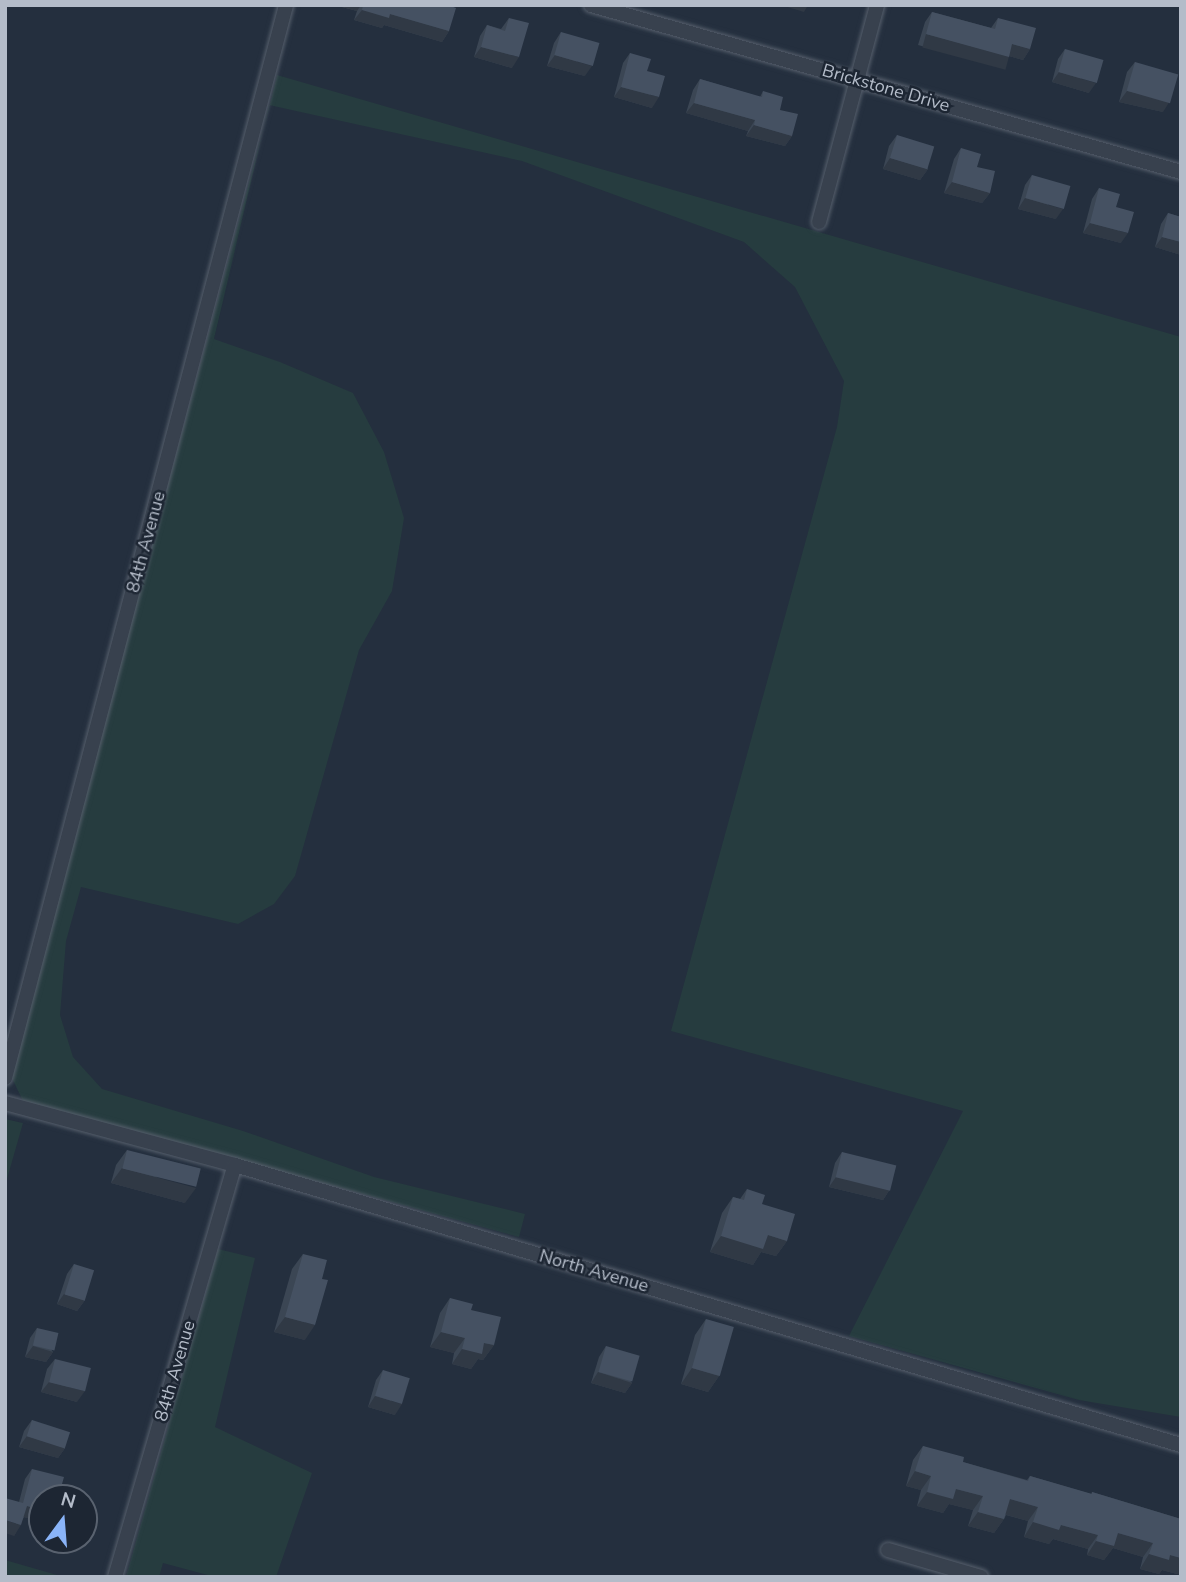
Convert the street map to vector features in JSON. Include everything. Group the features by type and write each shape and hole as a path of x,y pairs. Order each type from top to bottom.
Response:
{"street":[{"name":"84th Avenue","path":"5,1078 286,5"},
{"name":"Brickstone Drive","path":"591,5 1181,172"},
{"path":"819,222 877,5"},
{"name":"North Avenue","path":"5,1103 235,1165 1181,1445"},
{"name":"84th Avenue","path":"116,1577 235,1165"},
{"path":"888,1550 981,1577"}],"green space":[{"path":"277,75 1181,337 1181,1417 1079,1400 849,1336 963,1111 671,1031 837,427 844,381 795,287 744,242 522,161 270,105"},
{"path":"264,127 214,339 280,362 353,393 384,452 404,518 392,591 359,650 295,876 274,904 238,924 81,887 66,941 60,1015 73,1057 102,1089 243,1131 374,1177 525,1214 519,1237 23,1101 10,1074"},
{"path":"5,1119 23,1123 5,1186"},
{"path":"218,1249 255,1258 215,1427 312,1473 276,1577 215,1577 163,1563 159,1577 126,1577"},
{"path":"5,1560 64,1577 5,1577"}],"building":[{"path":"363,5 448,5 456,8 449,31 390,14 389,18 362,10"},
{"path":"932,12 995,29 998,18 1036,28 1030,49 1012,44 1009,57 926,34"},
{"path":"509,18 529,23 519,57 481,47 487,25 505,31"},
{"path":"561,32 599,43 593,66 554,55"},
{"path":"1065,49 1103,60 1097,83 1058,72"},
{"path":"630,53 651,59 647,71 665,76 659,97 621,87"},
{"path":"1135,62 1178,74 1170,103 1127,91"},
{"path":"700,79 762,97 763,91 783,97 780,110 798,114 792,136 754,125 755,120 694,103"},
{"path":"897,135 934,146 927,169 890,158"},
{"path":"961,148 981,154 977,167 995,171 990,193 952,182"},
{"path":"1032,175 1070,186 1064,209 1025,198"},
{"path":"1099,188 1120,194 1116,207 1134,212 1128,233 1090,223"},
{"path":"1168,213 1181,217 1181,242 1162,237"},
{"path":"127,1150 201,1168 196,1187 122,1168"},
{"path":"842,1152 896,1166 890,1191 836,1177"},
{"path":"747,1189 765,1195 762,1204 795,1214 787,1241 768,1235 763,1249 721,1236 733,1197 744,1200"},
{"path":"303,1254 327,1260 322,1279 328,1280 315,1325 285,1317"},
{"path":"74,1264 94,1270 85,1301 65,1295"},
{"path":"450,1298 473,1304 471,1310 501,1317 494,1345 484,1343 482,1354 462,1349 465,1338 441,1332"},
{"path":"706,1319 734,1327 720,1376 692,1368"},
{"path":"37,1328 58,1333 54,1350 33,1346"},
{"path":"606,1346 640,1356 632,1382 599,1372"},
{"path":"55,1359 91,1368 85,1391 49,1382"},
{"path":"383,1370 410,1378 402,1404 375,1396"},
{"path":"32,1420 70,1432 65,1449 27,1436"},
{"path":"923,1446 964,1457 963,1462 1028,1481 1030,1476 1181,1519 1181,1558 1170,1555 1169,1560 1149,1554 1153,1543 1118,1533 1114,1546 1096,1541 1098,1535 1061,1525 1059,1530 1033,1522 1038,1507 1010,1499 1004,1519 978,1512 983,1496 956,1489 953,1499 927,1492 931,1476 915,1471"},
{"path":"32,1469 64,1477 62,1484 28,1484"},
{"path":"28,1484 28,1506 21,1525 5,1520 5,1498 23,1503"}]}
